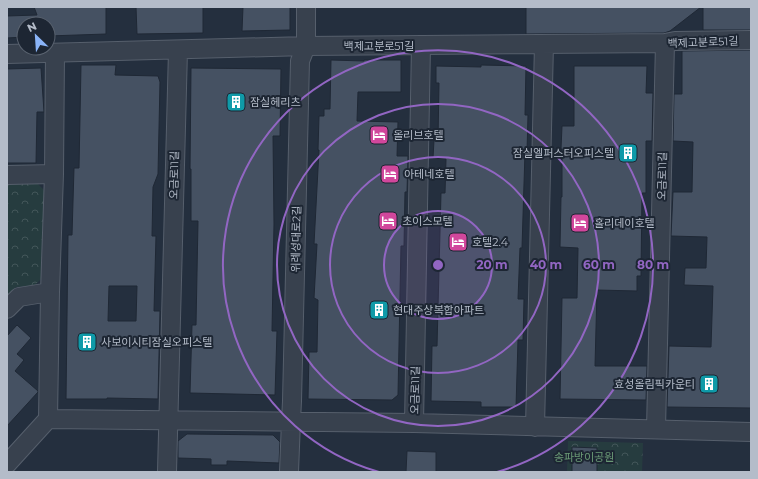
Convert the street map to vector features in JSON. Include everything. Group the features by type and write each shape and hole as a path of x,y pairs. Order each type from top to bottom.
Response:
{"street":[{"name":"위례성대로2길","path":"289,472 293,377 300,61 306,46 306,7"},
{"name":"백제고분로51길","path":"56,53 306,46 665,43 675,40 751,40"},
{"name":"오금로11길","path":"656,429 665,43"},
{"path":"535,426 544,44"},
{"name":"오금로11길","path":"414,423 421,45"},
{"name":"오금로11길","path":"168,420 178,50"},
{"path":"7,464 48,419 54,174 55,56"},
{"path":"7,175 54,174"},
{"path":"7,309 19,297 50,292"},
{"name":"오금로11길","path":"48,419 414,423 751,432"},
{"path":"167,472 168,420"}],"green space":[{"path":"7,182 36,182 45,191 43,277 34,286 16,287 7,297"},
{"name":"송파방이공원","path":"568,441 643,443 642,472 567,472"}],"building":[{"path":"34,7 106,7 106,34 56,36 56,16 16,16 16,37 7,38 7,16 37,15"},
{"path":"136,7 203,7 203,33 137,34"},
{"path":"243,7 290,7 290,30 242,31"},
{"path":"526,7 701,7 670,31 664,33 526,34"},
{"path":"703,7 751,7 751,30 703,30"},
{"path":"751,50 751,408 667,407 669,346 711,347 713,286 684,285 685,268 706,268 707,237 671,236 673,192 692,192 693,142 673,141 674,94 682,94 682,51"},
{"path":"331,60 401,60 401,92 358,92 357,121 398,122 397,156 408,156 407,192 405,192 404,246 401,246 398,395 392,400 308,399 309,352 317,352 318,300 314,298 317,244 314,244 319,150 319,116 324,116 324,109 330,109"},
{"path":"81,65 116,65 115,75 158,76 160,82 158,174 153,187 152,236 156,236 154,311 160,311 158,399 66,399 68,235 72,235 74,168 79,168","holes":["109,286 137,286 136,321 108,321"]},
{"path":"481,65 526,66 525,115 528,115 527,152 525,152 522,248 520,248 518,299 524,299 523,340 518,340 516,407 481,407 481,402 431,401 432,346 437,346 441,193 445,193 446,159 433,158 434,140 438,140 439,83 436,83 436,66 481,67"},
{"path":"574,66 647,66 646,93 653,93 652,141 646,141 646,193 642,193 641,276 637,276 637,291 597,290 595,366 647,366 646,400 560,399 562,298 577,298 578,248 560,247 562,126 574,126"},
{"path":"41,68 44,112 37,112 36,163 7,163 7,69"},
{"path":"191,68 281,69 280,136 273,136 274,224 272,331 277,331 275,395 190,393 192,325 196,325 198,221 191,221"},
{"path":"17,325 31,338 17,354 24,360 15,371 38,392 7,426 7,336"},
{"path":"187,434 273,435 280,442 279,463 227,461 227,465 211,465 211,459 178,458 178,441"},
{"path":"572,447 597,448 597,472 572,472"},
{"path":"407,451 436,452 436,472 406,472"}],"place":[{"name":"잠실헤리츠","path":"236,102"},
{"name":"올리브호텔","path":"379,135"},
{"name":"잠실엘퍼스터오피스텔","path":"628,153"},
{"name":"아테네호텔","path":"390,174"},
{"name":"초이스모텔","path":"388,221"},
{"name":"홀리데이호텔","path":"580,223"},
{"name":"호텔2.4","path":"458,242"},
{"name":"현대주상복합아파트","path":"379,310"},
{"name":"사보이시티잠실오피스텔","path":"87,342"},
{"name":"효성올림픽카운티","path":"709,384"}]}
